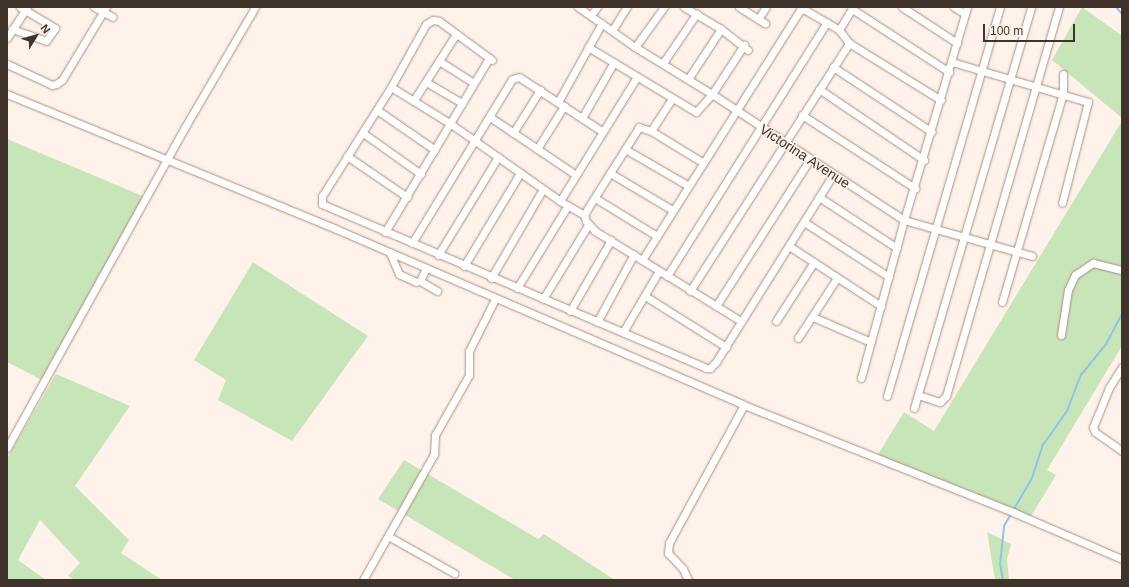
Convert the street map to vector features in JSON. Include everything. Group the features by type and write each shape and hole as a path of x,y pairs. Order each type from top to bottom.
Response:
{"street":[{"path":"94,7 104,10 113,17"},
{"path":"7,448 166,160 255,7"},
{"name":"Victorina Avenue","path":"578,7 613,29 635,47 712,94 833,175 904,220 1032,256"},
{"path":"591,15 596,7"},
{"path":"613,29 628,7"},
{"path":"635,47 664,7"},
{"path":"588,47 672,99 696,112 712,94 746,47 697,13 684,7"},
{"path":"758,19 766,7"},
{"path":"902,7 957,43"},
{"path":"862,378 904,220 924,160 966,11 954,7"},
{"path":"887,396 1000,7"},
{"path":"914,408 962,236 1031,7"},
{"path":"918,395 940,402 946,396 1059,7"},
{"path":"7,38 12,29 24,8 55,28 46,41 12,29"},
{"path":"743,8 766,23"},
{"path":"839,30 852,8 949,72"},
{"path":"7,64 52,85 56,84 62,80 104,10"},
{"path":"642,260 687,185 737,111 800,10 805,10 827,22 839,30 850,42 941,100"},
{"path":"663,63 697,13"},
{"path":"385,232 474,83 490,59 439,21 433,20 426,24 377,110 347,156 321,202 385,232 491,278 706,368 713,366 726,347 833,175"},
{"path":"667,276 827,22"},
{"path":"537,150 588,47 602,23"},
{"path":"688,79 721,29"},
{"path":"414,100 456,34"},
{"path":"690,291 784,142 850,42"},
{"path":"439,61 474,83"},
{"path":"582,118 614,62"},
{"path":"952,62 1086,100 1089,106 1062,203"},
{"path":"834,67 932,132"},
{"path":"1002,302 1063,93 1063,74"},
{"path":"412,243 512,79 519,77 603,132"},
{"path":"560,201 637,77"},
{"path":"426,82 462,103"},
{"path":"391,86 450,124 543,190 584,215 588,225 690,291 741,321"},
{"path":"819,89 924,160"},
{"path":"513,132 540,90"},
{"path":"7,94 390,252 744,405 1012,512 1122,559"},
{"path":"651,131 672,99"},
{"path":"377,110 435,150"},
{"path":"802,115 915,188"},
{"path":"490,117 576,175"},
{"path":"584,215 639,127 651,131 702,162"},
{"path":"363,133 421,174"},
{"path":"625,149 687,185"},
{"path":"347,156 407,197"},
{"path":"438,255 498,157"},
{"path":"716,306 810,159"},
{"path":"464,266 520,173"},
{"path":"610,174 672,210"},
{"path":"491,278 543,190"},
{"path":"819,196 897,248"},
{"path":"595,198 656,236"},
{"path":"517,288 568,205"},
{"path":"804,222 889,277"},
{"path":"543,299 588,225"},
{"path":"570,311 611,240"},
{"path":"789,246 881,306"},
{"path":"390,252 399,274 416,282"},
{"path":"597,322 634,254"},
{"path":"776,322 814,262"},
{"path":"1061,335 1068,290 1075,275 1093,263 1122,270"},
{"path":"426,268 420,281 437,291"},
{"path":"623,332 659,271"},
{"path":"798,338 837,278"},
{"path":"645,296 726,347"},
{"path":"363,580 434,454 435,435 469,375 468,352 496,299"},
{"path":"813,317 871,342"},
{"path":"1121,448 1095,432 1093,427 1109,388 1122,366"},
{"path":"688,580 683,569 668,553 669,543 744,405"},
{"path":"388,536 454,573"}],"green space":[{"path":"1082,7 1121,35 1122,118 1052,60"},
{"path":"1122,121 1122,346 1047,470 1056,475 1030,518 877,456 904,412 934,431"},
{"path":"7,139 145,197 42,380 7,362"},
{"path":"253,262 368,336 292,441 218,400 226,380 194,360"},
{"path":"56,374 130,406 75,486 129,540 121,553 162,580 74,580 68,576 80,563 40,520 18,560 46,580 7,580 7,459"},
{"path":"404,460 538,539 544,534 615,580 515,580 378,499"},
{"path":"987,532 1011,544 1007,559 1009,580 995,580"}],"waterway":[{"path":"1116,7 1122,14"},
{"path":"1003,580 1000,565 1004,526 1032,478 1043,445 1067,411 1081,375 1106,344 1122,314"}]}
